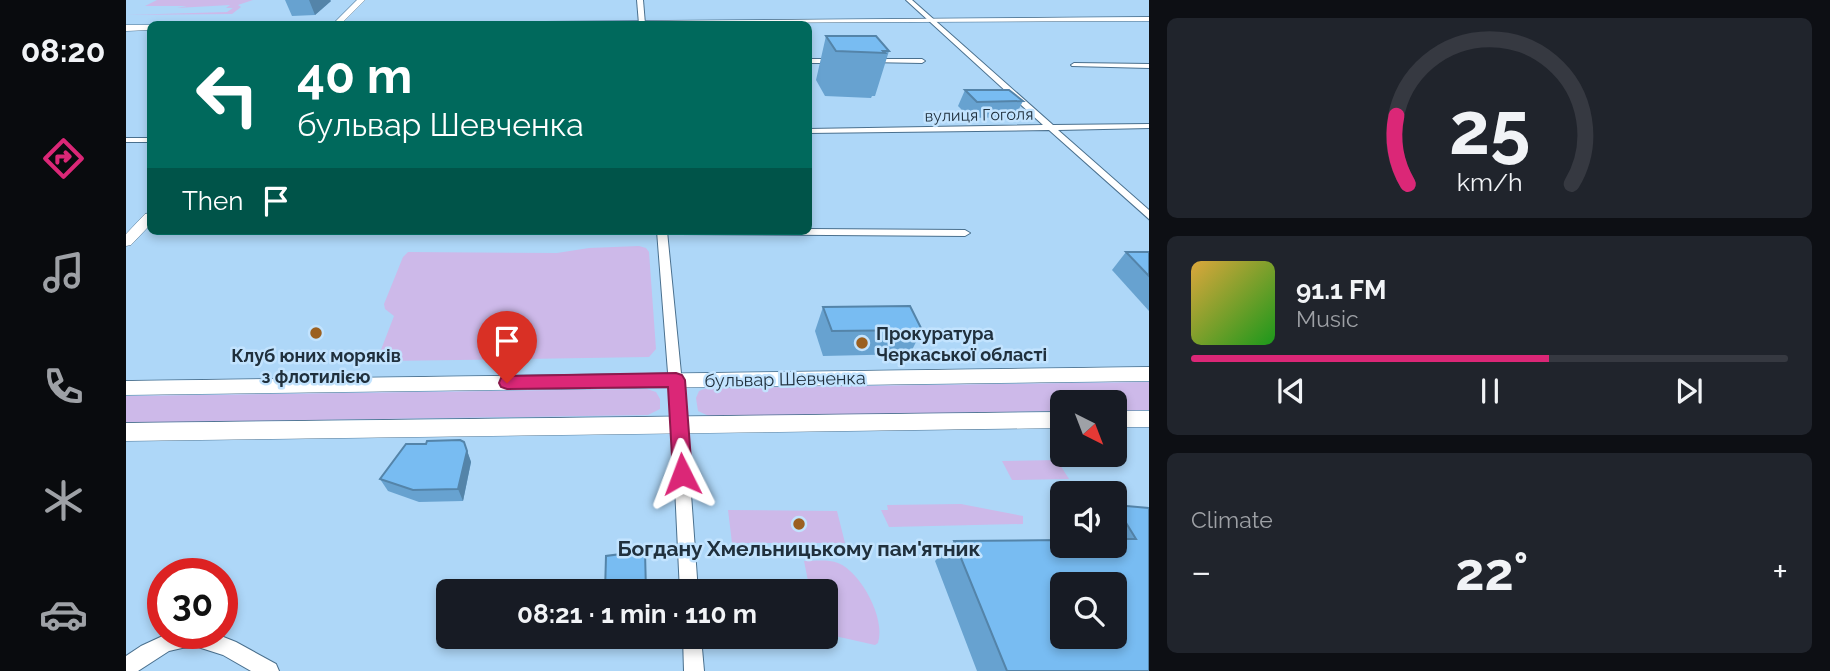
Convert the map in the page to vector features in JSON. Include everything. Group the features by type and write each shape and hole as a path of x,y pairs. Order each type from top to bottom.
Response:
{"main road":[{"path":"340,21 361,0"},
{"path":"812,22 1149,19"},
{"path":"126,28 147,28"},
{"path":"126,242 147,220"},
{"name":"бульвар Шевченка","path":"126,388 1149,374"},
{"path":"1127,419 1149,419"},
{"path":"126,432 680,424 773,426 1050,420"}],"street":[{"path":"640,0 642,21"},
{"path":"909,0 1149,217"},
{"path":"812,61 836,61"},
{"path":"864,61 922,61"},
{"path":"1074,65 1149,66"},
{"name":"вулиця Гоголя","path":"812,131 1149,126"},
{"path":"126,140 147,140"},
{"path":"812,232 965,233"},
{"path":"662,235 680,424 688,579"},
{"path":"126,668 162,645 183,638 201,637 220,643 269,671"},
{"path":"693,649 694,671"}],"shaded area":[{"path":"157,0 253,0 238,5 241,7 232,14 126,15 227,12 233,8 226,8 230,5 177,8 187,6 145,6"},
{"path":"639,246 649,252 656,349 649,357 388,361 379,355 394,316 385,309 384,304 403,257 408,252 557,253 589,248"},
{"path":"1149,382 1149,410 1127,411 1127,390 1050,390 1050,411 711,417 698,411 696,398 699,391 707,388"},
{"path":"647,389 656,392 660,399 660,409 648,415 126,423 126,396"},
{"path":"1050,460 1050,467 1061,467 1069,479 1012,480 1002,461"},
{"path":"961,504 1023,516 1023,524 889,527 881,510 888,510 887,505"},
{"path":"728,510 837,511 845,543 732,543"},
{"path":"804,561 834,562 847,568 870,597 880,633 878,643 875,645 838,637 838,579 808,579"}],"building":[{"path":"826,36 876,36 889,51 836,51"},
{"path":"965,90 1009,90 1023,101 977,102"},
{"path":"1126,252 1149,252 1149,276"},
{"path":"910,306 922,330 832,331 823,307"},
{"path":"460,440 464,442 467,451 458,489 413,490 380,479 406,444"},
{"path":"1127,506 1149,508 1149,671 1007,671 954,541 1050,540 1050,558 1127,558 1127,539 1136,539 1127,524"},
{"path":"645,551 646,579 605,579 606,556"}],"place":[{"name":"Клуб юних моряків з флотилією","path":"316,333"},
{"name":"Прокуратура Черкаської області","path":"862,343"},
{"name":"Богдану Хмельницькому пам'ятник","path":"799,524"}],"route":[{"path":"507,383 676,380 682,474"}]}
